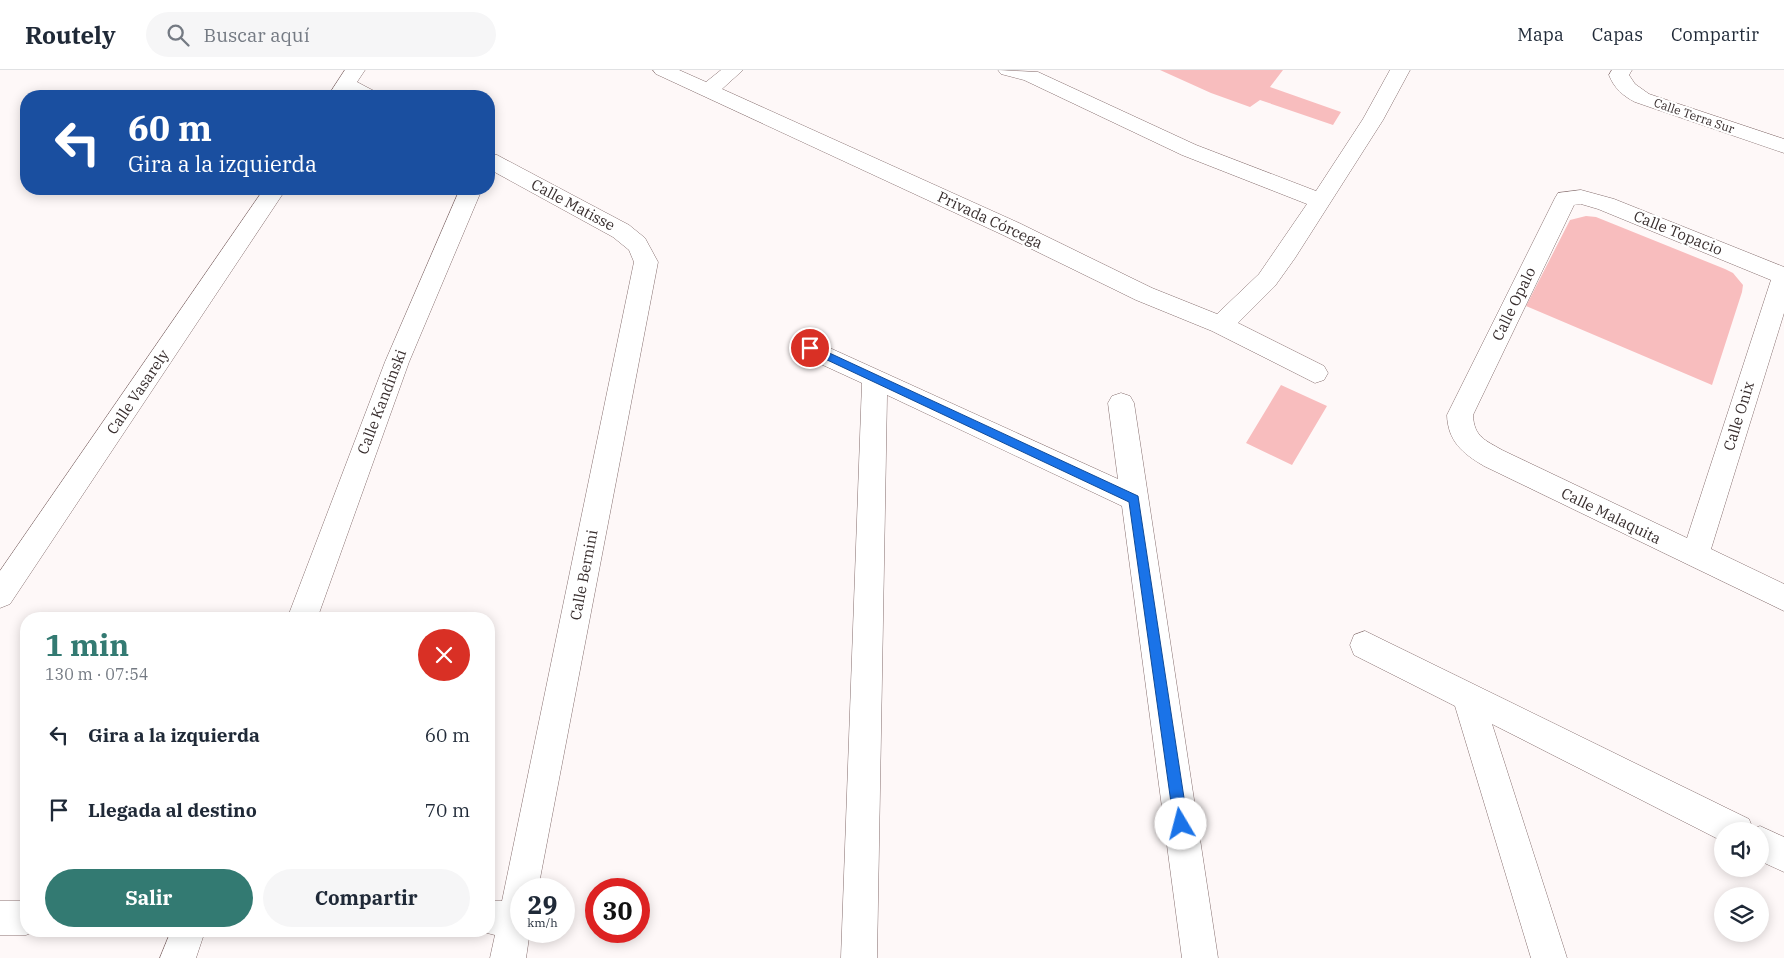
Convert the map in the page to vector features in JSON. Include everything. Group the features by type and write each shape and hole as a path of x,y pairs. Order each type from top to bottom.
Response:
{"street":[{"name":"Privada Córcega","path":"663,70 1011,229 1144,294 1221,325 1316,372"},
{"path":"708,90 732,70"},
{"path":"1008,70 1026,73 1189,150 1320,201"},
{"path":"1221,325 1267,280 1287,252 1373,120 1400,70"},
{"name":"Calle Terra Sur","path":"1622,70 1619,76 1622,83 1628,90 1642,98 1784,146"},
{"path":"346,83 358,90"},
{"name":"Calle Matisse","path":"495,163 634,239 642,248 646,262"},
{"name":"Calle Vasarely","path":"0,595 271,195"},
{"name":"Calle Kandinski","path":"305,612 397,362 468,195"},
{"name":"Calle Topacio","path":"1570,197 1581,197 1606,204 1784,276"},
{"name":"Calle Opalo","path":"1460,415 1562,202 1570,197"},
{"name":"Calle Bernini","path":"517,878 646,262"},
{"name":"Calle Onix","path":"1695,556 1784,276"},
{"path":"810,348 1134,499"},
{"path":"859,958 875,378"},
{"path":"1121,403 1200,958"},
{"name":"Calle Malaquita","path":"1460,415 1462,435 1478,450 1784,598"},
{"path":"1365,645 1719,822"},
{"path":"1468,698 1549,958"},
{"path":"1769,848 1784,855"},
{"path":"0,918 20,918"},
{"name":"Calle Bernini","path":"508,958 510,930"},
{"path":"178,958 186,937"}],"shaded area":[{"path":"1160,70 1283,70 1270,87 1341,112 1333,125 1260,100 1250,107 1211,93"},
{"path":"1586,216 1596,217 1725,269 1733,273 1743,285 1712,385 1526,306 1570,220"},
{"path":"1281,385 1327,406 1292,465 1246,443"}],"route":[{"path":"810,348 1134,499 1181,824"}]}
